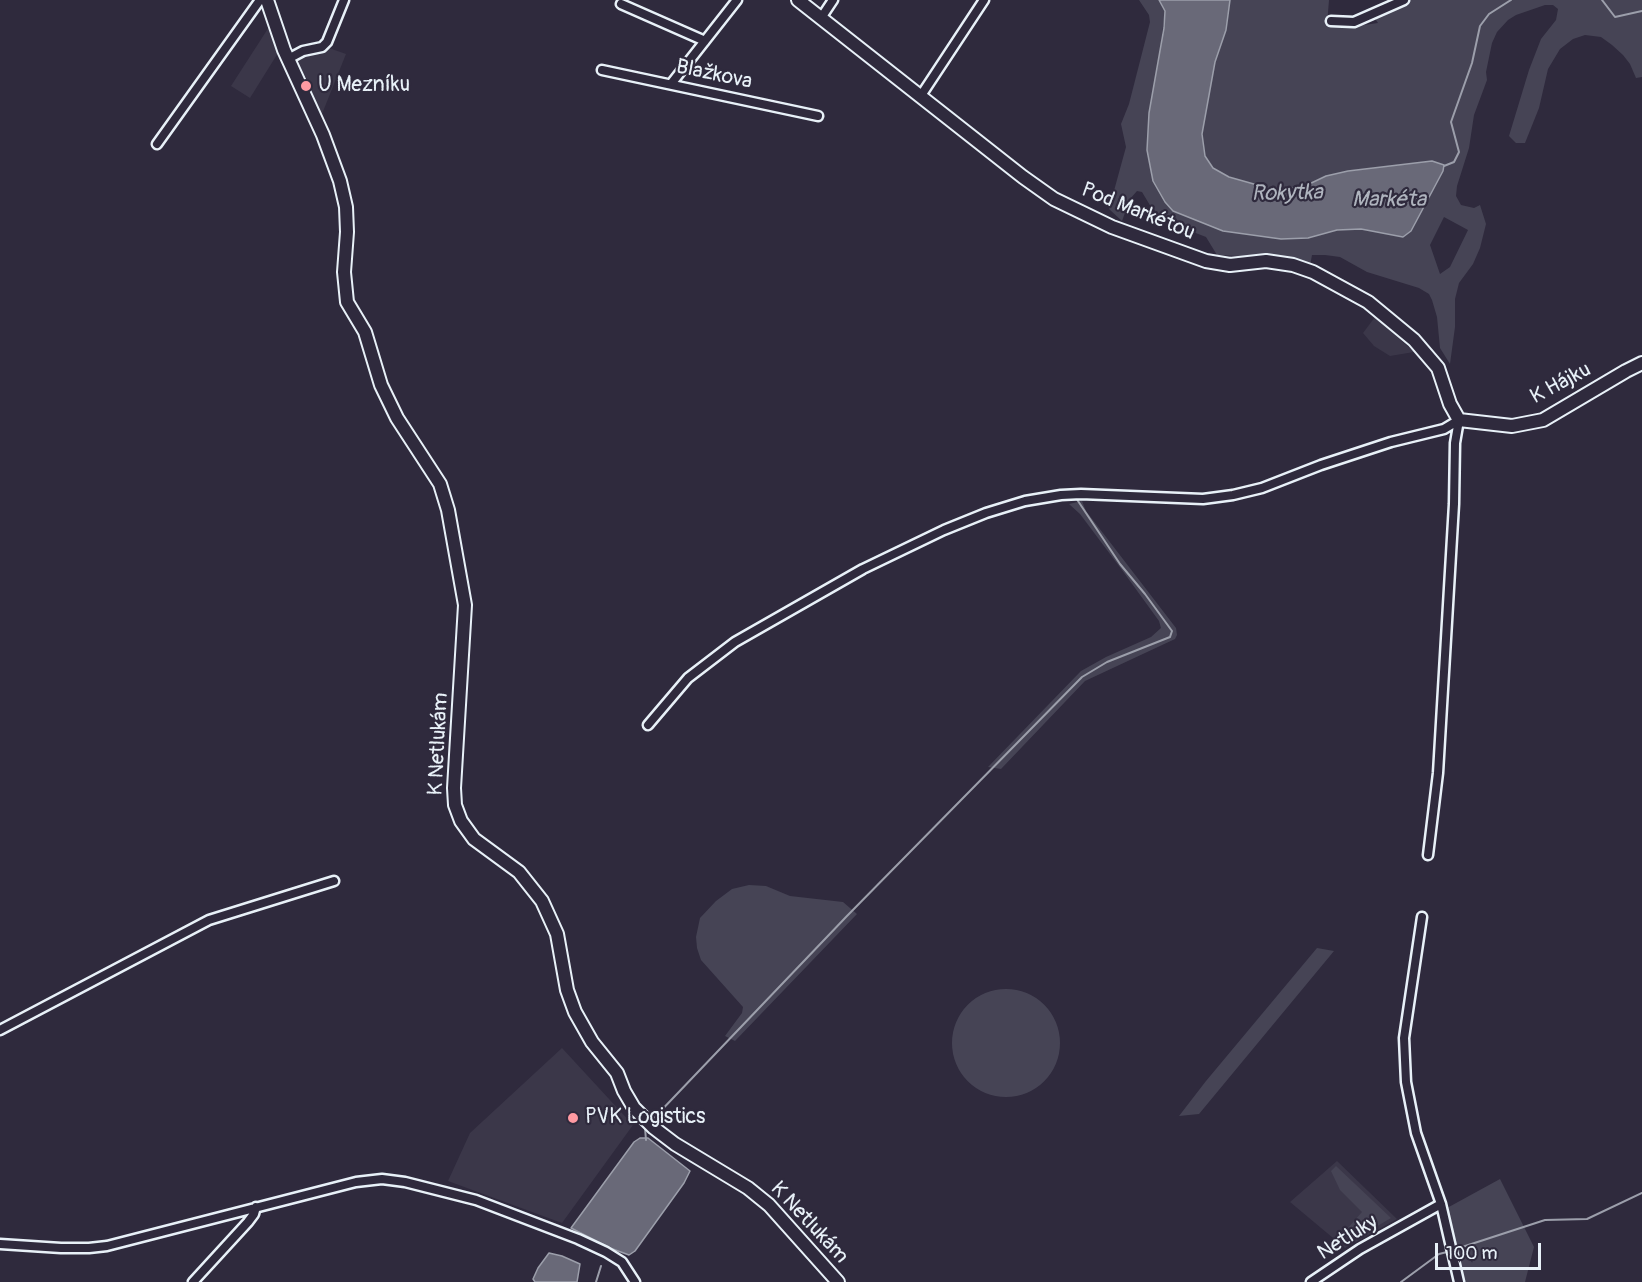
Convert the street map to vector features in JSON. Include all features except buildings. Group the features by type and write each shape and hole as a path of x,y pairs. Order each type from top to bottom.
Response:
{"street":[{"path":"157,144 260,0"},
{"path":"267,0 288,59 303,51 322,47 327,42 344,0"},
{"path":"671,84 737,0"},
{"name":"Pod Markétou","path":"798,0 1054,199 1112,227 1206,261 1230,265 1266,261 1293,265 1323,277 1368,302 1414,340 1438,368 1450,404 1459,420"},
{"path":"821,18 833,0"},
{"path":"920,97 984,0"},
{"path":"1331,21 1354,22 1404,0"},
{"path":"621,4 705,41"},
{"name":"K Netlukám","path":"288,59 323,135 340,181 346,207 344,272 345,295 349,307 365,332 381,385 397,418 440,484 448,510 465,605 454,788 461,821 474,839 519,872 542,901 557,934 567,990 575,1012 592,1042 617,1073 634,1108 654,1128 675,1144 748,1188 770,1205 838,1282"},
{"name":"Blažkova","path":"602,70 818,116"},
{"name":"K Hájku","path":"1459,420 1512,426 1543,420 1642,363"},
{"path":"648,725 688,678 735,642 863,568 986,513 1025,501 1062,495 1203,499 1233,495 1262,488 1321,465 1391,442 1444,429 1459,420"},
{"path":"1428,855 1438,773 1454,504 1455,443 1459,420"},
{"path":"0,1030 209,920 334,881"},
{"path":"1422,917 1404,1038 1406,1082 1416,1133 1441,1204 1459,1282"},
{"path":"0,1244 80,1248 107,1246 356,1182 382,1179 405,1182 476,1200 562,1233 606,1252 622,1262 634,1282"},
{"name":"Netluky","path":"1311,1282 1360,1250 1441,1204"},
{"path":"193,1282 248,1222 256,1207"}],"shaded area":[{"path":"1139,0 1159,0 1165,11 1160,52 1173,211 1198,220 1308,238 1337,230 1361,229 1403,237 1411,231 1444,166 1432,161 1348,171 1289,189 1268,188 1229,177 1213,168 1205,156 1202,134 1215,62 1226,30 1230,0 1329,0 1327,25 1350,27 1378,23 1371,12 1393,0 1642,0 1642,77 1636,78 1623,55 1601,37 1585,35 1573,39 1560,49 1548,69 1539,108 1525,143 1516,143 1509,136 1529,70 1541,39 1556,20 1558,9 1553,5 1545,5 1516,15 1497,32 1492,43 1486,72 1487,80 1474,115 1469,148 1457,186 1456,196 1461,205 1474,208 1480,205 1486,224 1473,264 1459,283 1455,299 1455,327 1450,364 1440,348 1437,317 1432,300 1429,294 1419,288 1367,272 1340,257 1312,255 1310,266 1263,257 1217,255 1206,237 1159,214 1151,207 1142,192 1137,191 1130,199 1122,221 1109,209 1126,147 1121,124 1129,104 1150,22 1149,15","holes":["1444,217 1468,230 1450,267 1440,274 1430,245"]},
{"path":"269,27 278,53 250,98 231,86"},
{"path":"329,48 346,54 320,119 312,101 311,86 297,63 304,54"},
{"path":"1375,317 1414,352 1390,356 1374,346 1363,333"},
{"path":"1082,501 1086,511 1176,628 1177,635 1175,639 1085,681 1001,769 988,767 1081,671 1151,637 1161,628 1159,621 1122,570 1080,514 1069,504"},
{"path":"749,885 766,886 790,896 843,902 857,914 735,1041 725,1036 742,1013 743,1007 701,960 696,937 700,918 716,901 732,889"},
{"path":"1317,948 1334,951 1199,1114 1179,1116 1206,1081"},
{"path":"1006,989 1027,993 1044,1005 1056,1022 1060,1043 1056,1064 1044,1081 1027,1093 1006,1097 985,1093 968,1081 956,1064 952,1043 956,1022 968,1005 985,993"},
{"path":"562,1048 633,1125 562,1223 448,1181 470,1133"},
{"path":"1337,1161 1397,1219 1345,1248 1290,1202"},
{"path":"1336,1166 1391,1218 1357,1238 1347,1229 1362,1212 1340,1190 1331,1171"},
{"path":"1500,1179 1534,1247 1525,1282 1464,1282 1447,1208"}],"water":[{"name":"Markéta","path":"1159,0 1230,0 1226,30 1215,62 1202,134 1205,156 1213,168 1229,177 1268,188 1289,189 1348,171 1432,161 1444,165 1411,231 1403,237 1361,229 1337,230 1308,238 1281,239 1223,231 1173,211 1153,181 1147,150 1149,113 1164,28 1165,11"},
{"path":"640,1138 648,1138 690,1171 684,1183 635,1251 629,1255 571,1228 634,1142"},
{"path":"549,1253 580,1264 577,1282 535,1282 533,1279 538,1268"}],"waterway":[{"name":"Rokytka","path":"1444,166 1454,162 1459,152 1451,122 1472,63 1480,26 1489,14 1511,0"},
{"name":"Rokytka","path":"1602,0 1615,17 1642,11"},
{"path":"654,1118 846,917 1082,677 1107,662 1170,637 1172,631 1120,564 1076,498"},
{"path":"645,1128 646,1140"},
{"path":"1456,1249 1545,1220 1587,1219 1642,1193"},
{"path":"1401,1282 1439,1254 1447,1252"},
{"path":"596,1282 601,1266"}],"place":[{"name":"U Mezníku","path":"306,86"},
{"name":"PVK Logistics","path":"573,1118"}]}
